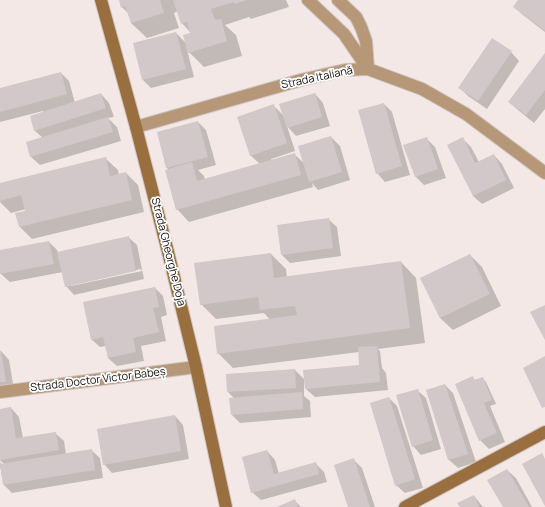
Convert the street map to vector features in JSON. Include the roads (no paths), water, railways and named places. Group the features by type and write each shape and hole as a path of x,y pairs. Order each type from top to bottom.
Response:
{"main road":[{"name":"Strada Gheorghe Doja","path":"101,0 136,127 196,367 226,507"},
{"path":"405,507 545,432"}],"street":[{"path":"308,0 344,34 368,69"},
{"path":"338,0 356,17 361,26 366,41 368,69"},
{"name":"Strada Italiană","path":"136,127 301,80 345,70 368,69 422,89 466,114 545,173"},
{"name":"Strada Doctor Victor Babeș","path":"0,392 196,367"}]}
